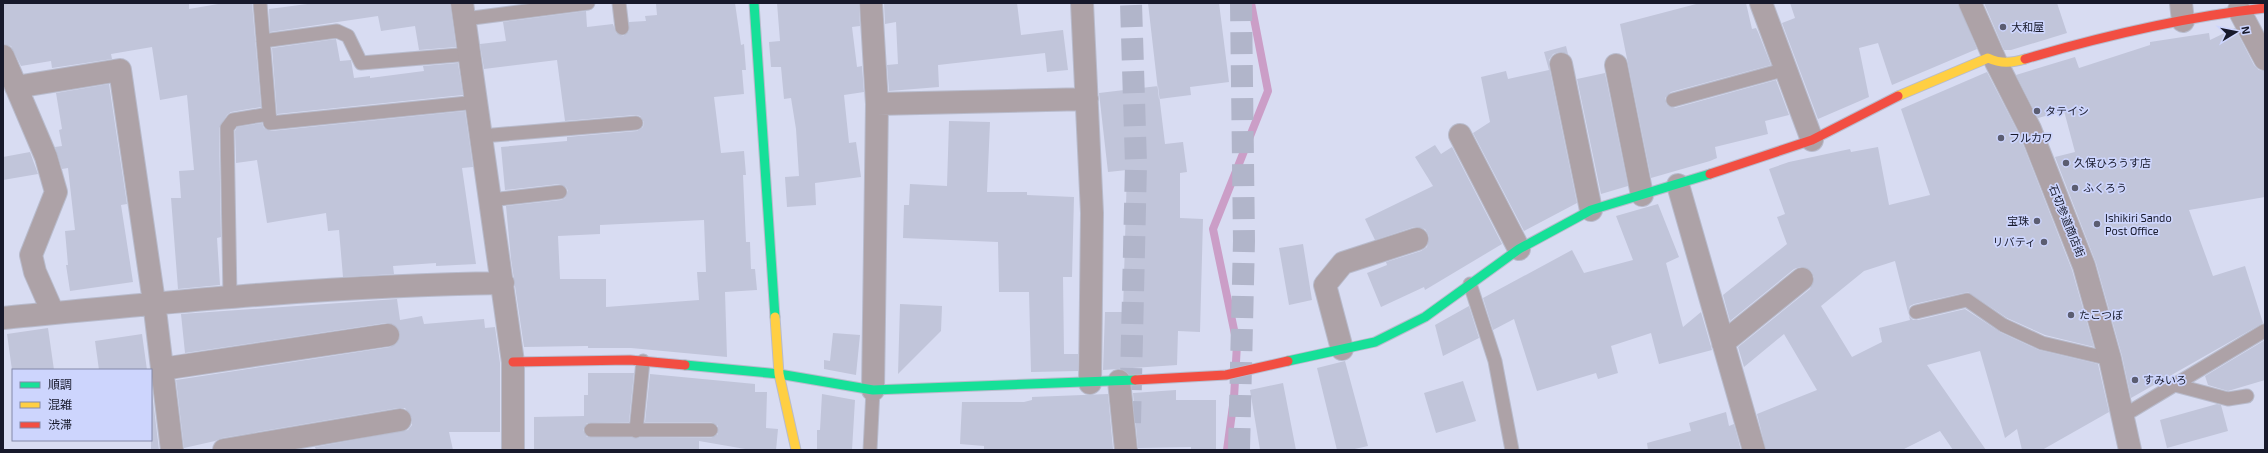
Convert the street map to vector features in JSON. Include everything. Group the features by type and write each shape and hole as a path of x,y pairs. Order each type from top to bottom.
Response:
{"street":[{"path":"754,3 779,374 796,450"},
{"path":"871,3 878,104 873,390"},
{"path":"1082,3 1092,213 1090,383"},
{"path":"1761,3 1812,140"},
{"name":"石切参道商店街","path":"1970,3 1996,62 2030,129 2084,266 2110,359 2130,450"},
{"path":"513,362 643,361 779,374 873,390 1090,383 1226,375 1375,342 1425,317 1519,249 1591,210 1678,185 1812,140 1906,93 1988,58 1996,62 2012,63 2182,12 2265,8"},
{"path":"2239,10 2265,59"},
{"path":"463,11 503,283 513,362 512,450"},
{"path":"3,56 46,157 56,192 31,255 35,272 53,313"},
{"path":"1561,64 1591,210"},
{"path":"1616,65 1642,195"},
{"path":"16,87 120,70 154,302 172,450"},
{"path":"878,104 1087,99"},
{"path":"1460,136 1519,249"},
{"path":"1678,185 1754,450"},
{"path":"1342,349 1325,285 1343,263 1417,239"},
{"path":"1723,343 1802,280"},
{"path":"3,318 154,302 428,284 503,283"},
{"path":"162,369 388,335"},
{"path":"1119,381 1126,450"},
{"path":"224,450 400,420"}],"lane":[{"path":"260,3 270,123 477,102"},
{"path":"463,11 588,3"},
{"path":"619,3 622,28"},
{"path":"263,41 336,31 348,36 361,63 470,54"},
{"path":"1673,100 1786,69"},
{"path":"230,297 227,128 233,120 269,114"},
{"path":"482,136 636,123"},
{"path":"491,200 560,192"},
{"path":"1470,284 1494,361 1512,450"},
{"path":"1916,312 1967,300 2003,325 2042,343 2110,359"},
{"path":"2123,416 2264,331"},
{"path":"636,431 643,361"},
{"path":"2175,385 2228,399 2247,396"},
{"path":"870,450 873,390"},
{"path":"591,430 710,430"}],"building":[{"path":"3,3 189,3 189,9 224,3 252,3 261,107 231,112 227,115 219,128 221,237 217,238 220,285 178,289 171,198 181,198 179,171 194,170 187,95 160,100 152,47 111,54 112,59 52,68 51,61 21,66 11,46 3,44"},
{"path":"315,3 450,3 456,47 419,50 415,26 381,31 378,16 270,32 269,9"},
{"path":"735,3 741,45 744,44 746,70 742,70 744,94 714,97 721,153 744,151 746,175 743,175 746,242 750,242 751,269 755,269 757,290 725,292 727,357 631,348 588,348 588,346 524,347 511,259 506,206 561,200 565,198 568,191 566,187 559,184 505,190 501,147 567,141 567,137 637,131 643,127 644,122 640,116 635,115 565,121 557,60 484,69 480,44 506,41 503,22 586,11 587,27 613,24 616,33 623,36 629,31 629,22 646,21 645,16 657,15 656,4","holes":["704,220 706,272 697,272 699,300 606,307 606,279 560,279 558,236 600,234 600,225"]},
{"path":"777,3 859,3 860,26 852,27 857,67 862,66 864,92 844,95 849,143 856,142 861,177 815,183 816,205 787,207 785,177 799,176 796,129 791,98 784,99 781,67 771,67 769,42 780,41"},
{"path":"884,3 1017,3 1021,35 1063,30 1068,70 1047,72 1045,53 938,65 939,87 889,91 887,65 898,64 896,22 885,24"},
{"path":"1148,3 1219,3 1229,82 1190,87 1191,95 1159,99"},
{"path":"1700,3 1746,3 1752,29 1756,28 1771,65 1671,92 1665,98 1667,105 1675,108 1776,80 1789,115 1765,121 1768,134 1715,147 1717,158 1651,178 1620,24"},
{"path":"1790,3 1958,3 1977,49 1892,85 1878,43 1859,48 1869,97 1818,119 1782,23 1795,18"},
{"path":"1984,3 2057,3 2067,33 2011,50 2004,50"},
{"path":"2235,28 2254,65 2259,70 2265,71 2265,197 2189,210 2213,276 2245,266 2263,323 2131,398 2122,356 2096,263 2055,157 2075,152 2064,111 2038,118 2016,75 2075,57 2079,68 2150,45 2150,42 2209,33 2210,40"},
{"path":"336,39 340,61 351,60 354,78 370,76 370,78 424,71 423,66 458,63 463,95 277,114 272,48"},
{"path":"1566,46 1568,54 1559,52 1553,54 1549,60 1549,66 1577,203 1524,231 1473,133 1490,122 1481,77 1506,71 1508,79 1549,70 1544,52"},
{"path":"1987,72 2019,134 2072,270 2094,347 2045,335 2007,318 1968,292 1914,304 1910,306 1908,312 1895,261 1864,271 1821,306 1852,357 1882,342 1879,328 1910,320 1909,316 1913,320 1918,320 1965,309 2000,332 2039,350 2098,364 2109,412 2042,450 2022,450 2017,429 2005,438 1980,351 1927,365 1986,450 1953,450 1940,431 1902,450 1766,450 1757,414 1817,390 1784,334 1744,367 1738,347 1810,289 1814,277 1811,271 1800,267 1794,269 1730,321 1723,295 1787,244 1777,217 1785,214 1769,169 1789,162 1850,149 1851,152 1878,147 1889,205 1930,195 1901,109"},
{"path":"1605,73 1628,186 1601,194 1577,79"},
{"path":"109,84 127,204 121,205 133,282 70,291 66,265 68,265 65,231 75,230 68,168 62,169 55,147 62,146 59,130 62,129 56,93"},
{"path":"1158,86 1165,144 1183,142 1187,172 1180,173 1180,218 1203,219 1200,332 1178,331 1177,365 1103,370 1105,312 1123,312 1127,170 1108,172 1099,93"},
{"path":"465,111 473,167 462,168 476,264 436,266 436,263 393,266 394,274 343,277 339,230 328,231 326,213 267,223 257,160 236,163 235,131 237,127 262,123 264,128 271,131"},
{"path":"949,121 990,122 987,192 1027,192 1027,195 1074,197 1072,277 1063,277 1064,354 1078,354 1078,371 1031,372 1029,292 999,292 998,242 903,238 904,205 909,205 910,184 947,186"},
{"path":"1435,145 1441,154 1452,147 1502,244 1425,290 1424,287 1381,307 1367,273 1387,265 1386,262 1421,251 1427,247 1429,236 1425,229 1414,227 1375,240 1365,219 1433,186 1415,157"},
{"path":"30,152 38,174 3,180 3,157"},
{"path":"1658,204 1679,257 1666,263 1683,327 1701,312 1712,350 1659,364 1651,333 1611,346 1618,373 1598,379 1596,373 1537,391 1514,319 1493,330 1483,298 1572,250 1584,273 1633,260 1616,216"},
{"path":"1303,244 1312,300 1289,305 1279,248"},
{"path":"397,299 400,320 422,316 424,324 484,319 485,328 495,327 500,363 500,432 449,432 453,450 316,450 315,447 408,430 412,425 412,418 405,408 398,408 222,438 184,448 176,380 390,347 396,344 400,334 397,327 386,323 185,353 181,314"},
{"path":"900,304 942,306 941,331 898,374"},
{"path":"1469,306 1479,338 1443,356 1435,325"},
{"path":"48,328 54,369 12,370 7,334"},
{"path":"833,333 860,335 856,375 824,369 824,360 830,361"},
{"path":"142,334 147,369 99,369 95,341"},
{"path":"2265,340 2265,380 2228,391 2208,385 2205,376"},
{"path":"1345,361 1368,446 1350,450 1337,450 1317,368"},
{"path":"588,373 634,373 629,422 587,423 583,430 587,437 711,438 718,434 718,426 711,422 645,422 650,374 755,384 755,392 767,392 766,428 778,429 776,450 751,450 699,441 699,450 534,450 534,417 584,416 584,395 588,395"},
{"path":"1463,381 1476,421 1436,433 1424,393"},
{"path":"1283,383 1296,450 1260,450 1250,390"},
{"path":"1176,390 1176,400 1216,400 1216,450 1191,450 1191,447 1138,448 1133,393"},
{"path":"152,391 159,450 151,450 152,441"},
{"path":"822,394 855,400 852,450 817,450 817,430 820,430"},
{"path":"1108,394 1113,449 984,450 984,446 960,444 962,402 1024,402 1032,400 1032,397"},
{"path":"2217,404 2221,405 2228,431 2167,448 2160,420"},
{"path":"1726,412 1729,426 1734,424 1741,450 1648,450 1647,443 1691,431 1689,423"}],"waterway":[{"path":"1227,450 1234,398 1237,344 1213,229 1268,91 1251,3"}],"tunnel":[{"path":"1130,423 1136,164 1131,3"},
{"path":"1239,450 1244,241 1241,3"}],"traffic: fast":[{"path":"754,3 775,317"},
{"path":"1288,361 1375,342 1425,317 1519,249 1591,210 1710,174"},
{"path":"685,365 779,374 873,390 1135,380"}],"traffic: slow":[{"path":"1898,96 1988,58 2006,62 2025,59"},
{"path":"775,317 779,374 796,450"}],"traffic: jam":[{"path":"2025,59 2144,28 2265,8"},
{"path":"1710,174 1812,140 1898,96"},
{"path":"513,362 630,360 685,365"},
{"path":"1135,380 1226,375 1288,361"}],"place":[{"name":"大和屋","path":"2003,27"},
{"name":"タテイシ","path":"2037,111"},
{"name":"フルカワ","path":"2001,138"},
{"name":"久保ひろうす店","path":"2066,163"},
{"name":"ふくろう","path":"2075,188"},
{"name":"宝珠","path":"2037,221"},
{"name":"Ishikiri Sando Post Office","path":"2097,224"},
{"name":"リバティ","path":"2044,242"},
{"name":"たこつぼ","path":"2071,315"},
{"name":"すみいろ","path":"2135,380"}]}
